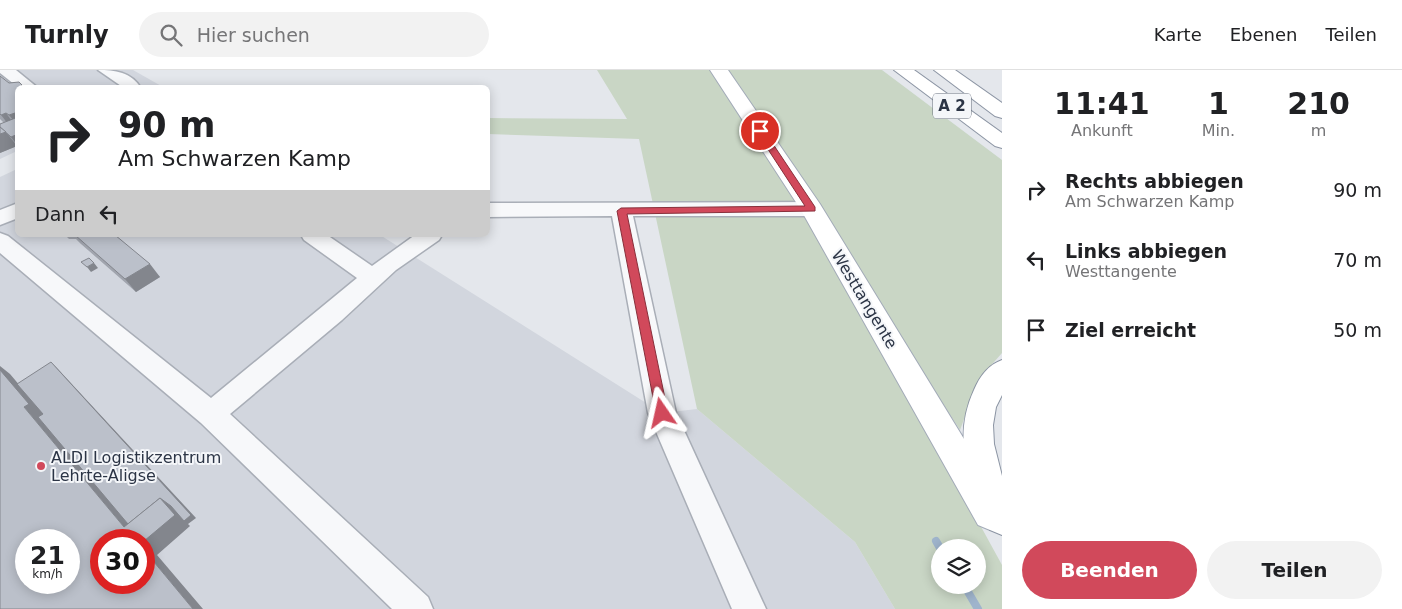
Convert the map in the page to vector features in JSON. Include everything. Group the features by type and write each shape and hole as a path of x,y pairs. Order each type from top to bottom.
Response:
{"main road":[{"name":"Westtangente","path":"718,70 812,209 1002,534"},
{"name":"A 2","path":"903,70 1002,142"},
{"name":"A 2","path":"943,70 1002,112"},
{"name":"A 2","path":"966,70 1002,95"},
{"path":"1002,372 992,383 984,397 978,414 978,435 979,456 1002,518"}],"street":[{"path":"6,70 26,85"},
{"path":"107,76 131,85"},
{"path":"490,210 812,209"},
{"path":"0,218 15,211"},
{"path":"621,211 662,413 749,609"},
{"path":"315,237 373,278"},
{"path":"210,414 388,264 429,237"},
{"path":"0,242 210,414 416,609"}],"shaded area":[{"path":"0,70 133,70 159,85 15,85 15,152 0,159"},
{"path":"15,170 15,237 383,237 662,413 697,409 855,542 895,609 0,609 0,177"}],"green space":[{"path":"597,70 711,70 807,219 939,450 1002,565 1002,609 895,609 855,542 697,409 639,139 490,134 490,118 627,119"},
{"path":"725,70 882,70 1002,160 1002,353 979,379 960,430"}],"building":[{"path":"0,76 9,83 19,82 22,85 15,85 15,113 9,115 6,113 0,114"},
{"path":"15,118 15,135 11,137 0,127 0,124"},
{"path":"0,127 6,132 0,134"},
{"path":"77,237 117,237 150,264 125,279"},
{"path":"89,258 94,263 87,267 81,262"},
{"path":"51,362 191,515 184,521 171,506 160,498 128,524 38,417 43,414 17,384"},
{"name":"ALDI Logistikzentrum Lehrte-Aligse","path":"0,370 29,404 24,407 124,527 160,498 175,515 155,532 155,529 90,529 90,594 155,594 155,563 193,609 0,609"}],"waterway":[{"path":"969,594 978,609"}],"place":[{"name":"ALDI Logistikzentrum Lehrte-Aligse","path":"41,466"}],"route":[{"path":"662,413 621,211 812,209 760,131"}]}
